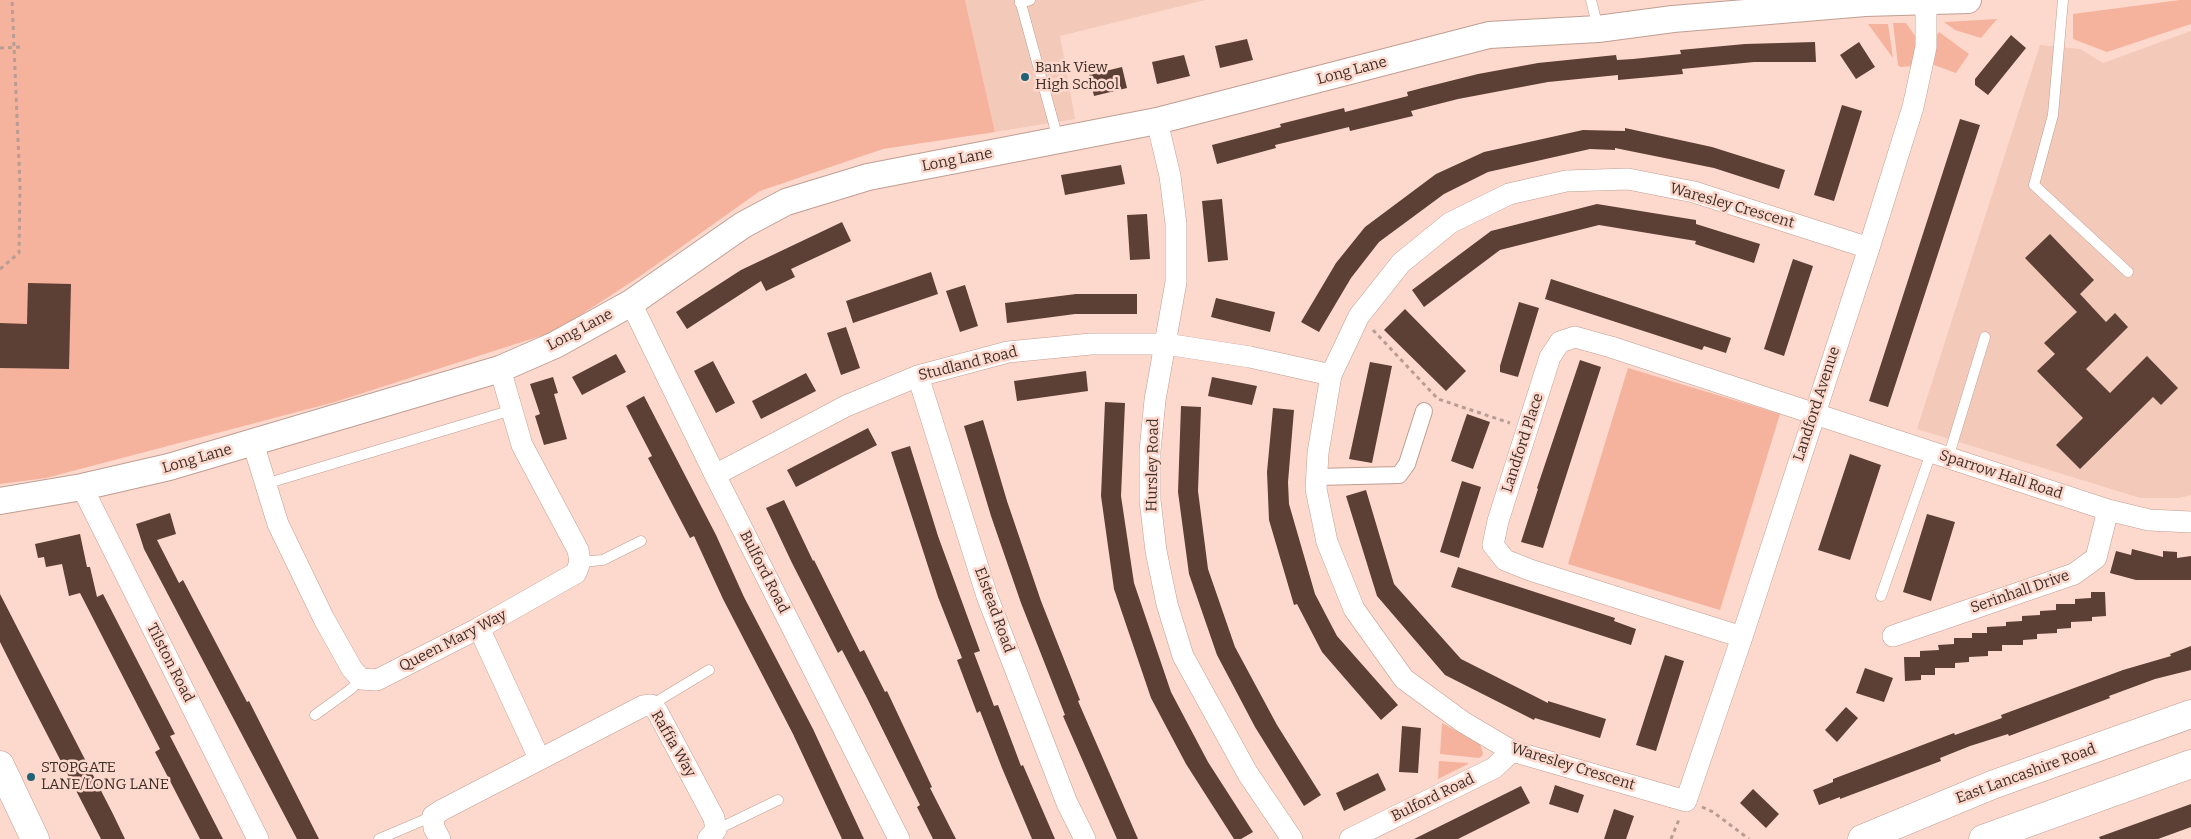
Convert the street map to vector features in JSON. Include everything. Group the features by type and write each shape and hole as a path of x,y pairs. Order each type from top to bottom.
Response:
{"main road":[{"name":"East Lancashire Road","path":"1862,839 1992,785 2191,714"},
{"path":"1982,839 2191,764"},
{"path":"0,765 7,799 35,839"}],"street":[{"name":"Long Lane","path":"0,501 82,487 169,467 500,370 555,345 631,303 743,226 786,202 868,177 1157,121 1489,35 1598,29 1672,19 1867,2 1968,0"},
{"name":"Landford Avenue","path":"1686,801 1742,637 1869,248 1915,98 1926,47 1926,2"},
{"name":"Hursley Road","path":"1157,121 1170,176 1176,224 1176,282 1155,400 1150,451 1150,500 1156,551 1167,604 1184,656 1248,774 1292,839"},
{"name":"Waresley Crescent","path":"1686,801 1512,751 1463,722 1404,679 1354,609 1327,542 1316,489 1318,453 1331,374 1359,316 1401,263 1450,223 1508,194 1566,182 1628,179 1694,192 1869,248"},
{"name":"Bulford Road","path":"631,303 715,475 899,839"},
{"name":"Landford Place","path":"1742,637 1530,570 1505,560 1493,545 1498,521 1550,357 1560,342 1575,337 1814,414"},
{"name":"Studland Road","path":"715,475 846,406 918,376 1008,352 1091,344 1166,344 1250,356 1331,374"},
{"path":"500,370 522,445 578,550 580,562"},
{"name":"Elstead Road","path":"918,376 987,596 1067,802 1085,839"},
{"path":"1317,477 1399,475 1407,464 1424,411"},
{"name":"Sparrow Hall Road","path":"1814,414 2108,510 2149,520 2191,522"},
{"path":"253,443 278,524 324,619 352,669 361,678"},
{"name":"Tilston Road","path":"82,487 258,839"},
{"name":"Serinhall Drive","path":"1893,636 2074,574 2096,558 2108,510"},
{"name":"Queen Mary Way","path":"361,678 377,680 479,628 576,573 580,562"},
{"path":"479,628 539,758"},
{"name":"Raffia Way","path":"433,816 539,758 643,706 651,705 657,711 714,818 712,834"},
{"name":"Bulford Road","path":"1350,839 1494,768 1512,751"},
{"path":"433,816 434,828 440,839"}],"lane":[{"path":"1591,0 1598,29"},
{"path":"2063,0 2054,115 2034,185 2128,272"},
{"path":"1023,1 1059,140"},
{"path":"1881,596 1985,337"},
{"path":"265,484 512,410"},
{"path":"580,562 603,560 641,541"},
{"path":"651,705 709,670"},
{"path":"315,714 351,689 361,678"},
{"path":"712,834 778,800"},
{"path":"379,839 433,816"}],"path":[{"path":"0,269 19,253 20,186 12,0"},
{"path":"0,48 22,47"},
{"path":"1359,316 1438,399 1527,429"},
{"path":"1686,801 1713,812 1748,839"}],"shaded area":[{"path":"0,0 965,0 995,132 883,149 760,191 639,277 556,331 335,402 46,478 0,484"},
{"name":"Bank View High School","path":"965,0 1205,0 1060,36 1075,119 995,132"},
{"path":"2191,0 2191,24 2107,52 2073,39 2073,14"},
{"path":"1997,19 1981,38 1955,30 1944,22"},
{"path":"1893,23 1906,23 1915,36 1916,42 1912,66 1900,67 1898,65"},
{"path":"1868,24 1888,24 1893,58"},
{"path":"2191,31 2191,495 2179,498 2140,498 1917,429 2040,45 2080,49 2103,63"},
{"path":"1939,32 1969,54 1956,73 1934,65 1936,36"},
{"path":"1628,368 1780,414 1720,610 1568,564"},
{"path":"1442,723 1480,744 1482,756 1479,758 1440,754"},
{"path":"1439,761 1468,763 1468,764 1438,779"}],"building":[{"path":"2011,35 2026,48 1988,95 1975,85 1975,79"},
{"path":"1247,39 1253,60 1220,68 1215,46"},
{"path":"1815,42 1816,62 1754,62 1682,69 1683,74 1618,80 1618,75 1548,82 1458,99 1411,111 1413,116 1350,131 1349,127 1275,145 1276,148 1217,164 1212,145 1281,127 1280,124 1344,108 1345,112 1408,96 1407,92 1422,88 1478,74 1538,63 1616,55 1617,60 1633,59 1681,54 1680,50 1745,44"},
{"path":"1859,42 1875,67 1856,79 1840,55"},
{"path":"1184,55 1190,76 1157,84 1152,62"},
{"path":"1122,67 1127,88 1094,96 1089,75"},
{"path":"1842,105 1862,111 1834,201 1814,195"},
{"path":"1960,119 1980,125 1888,407 1869,401"},
{"path":"1625,128 1712,147 1785,170 1779,189 1714,168 1615,148 1615,150 1590,149 1488,172 1444,194 1379,242 1351,278 1319,332 1301,322 1336,263 1365,227 1436,174 1484,152 1583,130 1625,131"},
{"path":"1121,165 1125,184 1065,195 1061,175"},
{"path":"1222,199 1228,260 1208,262 1202,201"},
{"path":"1597,204 1696,220 1696,224 1760,244 1754,263 1695,244 1696,241 1599,225 1500,250 1424,307 1412,290 1491,231"},
{"path":"1147,214 1150,259 1130,260 1127,215"},
{"path":"842,222 851,241 791,269 795,277 766,291 761,281 687,329 676,312 741,270"},
{"path":"2050,234 2094,280 2080,294 2106,322 2115,313 2128,327 2086,369 2110,393 2147,356 2178,388 2161,405 2153,397 2080,469 2056,445 2083,418 2037,371 2055,354 2044,343 2077,312 2025,258"},
{"path":"1793,259 1813,266 1784,356 1764,349"},
{"path":"931,272 938,294 853,323 846,301"},
{"path":"1551,279 1731,338 1726,353 1704,346 1702,350 1545,299"},
{"path":"28,283 71,284 69,369 0,368 0,323 27,324"},
{"path":"965,285 978,326 960,332 946,291"},
{"path":"1076,294 1137,294 1137,314 1075,314 1007,323 1005,303"},
{"path":"1216,298 1275,312 1270,332 1211,317"},
{"path":"1519,302 1539,308 1518,377 1500,372 1500,366"},
{"path":"1405,309 1466,371 1446,391 1384,330"},
{"path":"846,327 860,368 841,375 827,333"},
{"path":"616,354 626,372 582,395 572,377"},
{"path":"1580,360 1601,367 1543,548 1521,542"},
{"path":"713,361 735,403 716,413 694,371"},
{"path":"1370,362 1392,366 1372,463 1349,459"},
{"path":"1086,371 1088,391 1017,401 1014,381"},
{"path":"806,373 816,391 761,419 752,401"},
{"path":"553,377 558,393 554,394 567,439 544,445 535,416 540,414 530,384"},
{"path":"1212,377 1257,386 1252,405 1208,396"},
{"path":"644,396 716,535 744,597 813,729 864,839 842,839 793,734 723,599 694,536 690,538 648,458 652,456 626,406"},
{"path":"1105,402 1125,403 1121,496 1134,583 1171,692 1208,762 1253,832 1241,839 1234,839 1186,764 1151,698 1114,589 1101,496"},
{"path":"1181,406 1201,407 1198,491 1208,569 1235,647 1277,725 1321,795 1304,806 1255,727 1217,655 1189,574 1178,492"},
{"path":"1273,408 1294,410 1288,482 1289,504 1315,594 1337,636 1398,705 1381,720 1322,652 1297,604 1294,605 1269,520 1267,472"},
{"path":"1467,414 1490,422 1473,469 1451,461"},
{"path":"983,420 1007,501 1041,601 1080,700 1078,701 1138,839 1117,839 1063,716 1065,715 1021,603 991,516 964,426"},
{"path":"868,428 877,445 796,487 787,470"},
{"path":"910,446 938,536 980,651 974,653 994,706 998,705 1021,766 1023,765 1055,839 1032,839 980,711 977,713 957,660 962,658 938,597 891,452"},
{"path":"1850,454 1881,465 1850,560 1818,550"},
{"path":"1462,481 1481,487 1459,558 1440,552"},
{"path":"1366,490 1394,584 1461,659 1548,703 1548,701 1606,719 1600,738 1535,718 1534,720 1445,675 1377,596 1346,496"},
{"path":"784,500 860,652 864,650 885,692 887,691 932,787 930,788 956,839 933,839 917,807 920,805 867,698 842,650 838,653 792,563 766,508"},
{"path":"170,513 176,534 157,540 179,583 183,580 247,702 249,701 319,839 297,839 144,549 136,524"},
{"path":"1927,514 1955,522 1931,601 1903,592"},
{"path":"80,534 87,567 90,567 97,597 103,594 175,734 170,736 223,839 200,839 155,752 160,749 80,593 69,596 62,564 46,567 44,557 38,558 35,544"},
{"path":"2132,549 2163,557 2163,551 2177,552 2177,558 2191,556 2191,580 2136,580 2110,573 2116,551 2131,555"},
{"path":"1458,567 1615,618 1614,621 1636,629 1631,645 1451,587"},
{"path":"2091,592 2105,592 2106,616 2092,617 2092,621 2071,622 2071,628 2057,629 2057,633 2037,634 2037,639 2023,640 2023,645 2002,645 2002,651 1988,651 1988,656 1969,657 1969,662 1955,663 1955,668 1935,668 1935,675 1921,675 1921,680 1905,681 1904,657 1920,657 1920,651 1939,650 1938,645 1954,644 1954,638 1972,638 1972,633 1987,633 1987,627 2006,626 2006,622 2022,621 2022,616 2040,615 2040,611 2056,610 2056,604 2075,604 2075,599 2091,598"},
{"path":"0,594 125,839 101,839 18,678 0,642"},
{"path":"2191,646 2191,670 2155,679 2009,736 2008,734 1970,746 1940,758 1941,761 1819,805 1813,790 1833,782 1833,779 1954,733 1955,735 2002,718 2001,715 2123,670 2171,656 2170,654"},
{"path":"1665,655 1684,661 1656,751 1636,745"},
{"path":"1865,668 1893,678 1884,702 1856,693"},
{"path":"1846,707 1858,718 1837,742 1825,730"},
{"path":"1402,726 1421,728 1418,773 1399,772"},
{"path":"1378,773 1386,790 1344,811 1336,793"},
{"path":"1555,785 1584,795 1578,813 1549,804"},
{"path":"1521,786 1530,803 1458,839 1414,839"},
{"path":"1753,789 1779,814 1766,828 1740,803"},
{"path":"2191,804 2191,827 2158,839 2100,839 2099,837"},
{"path":"1614,809 1634,816 1626,839 1604,839"}],"place":[{"name":"Bank View High School","path":"1025,77"},
{"name":"STOPGATE LANE/LONG LANE","path":"31,777"}]}
